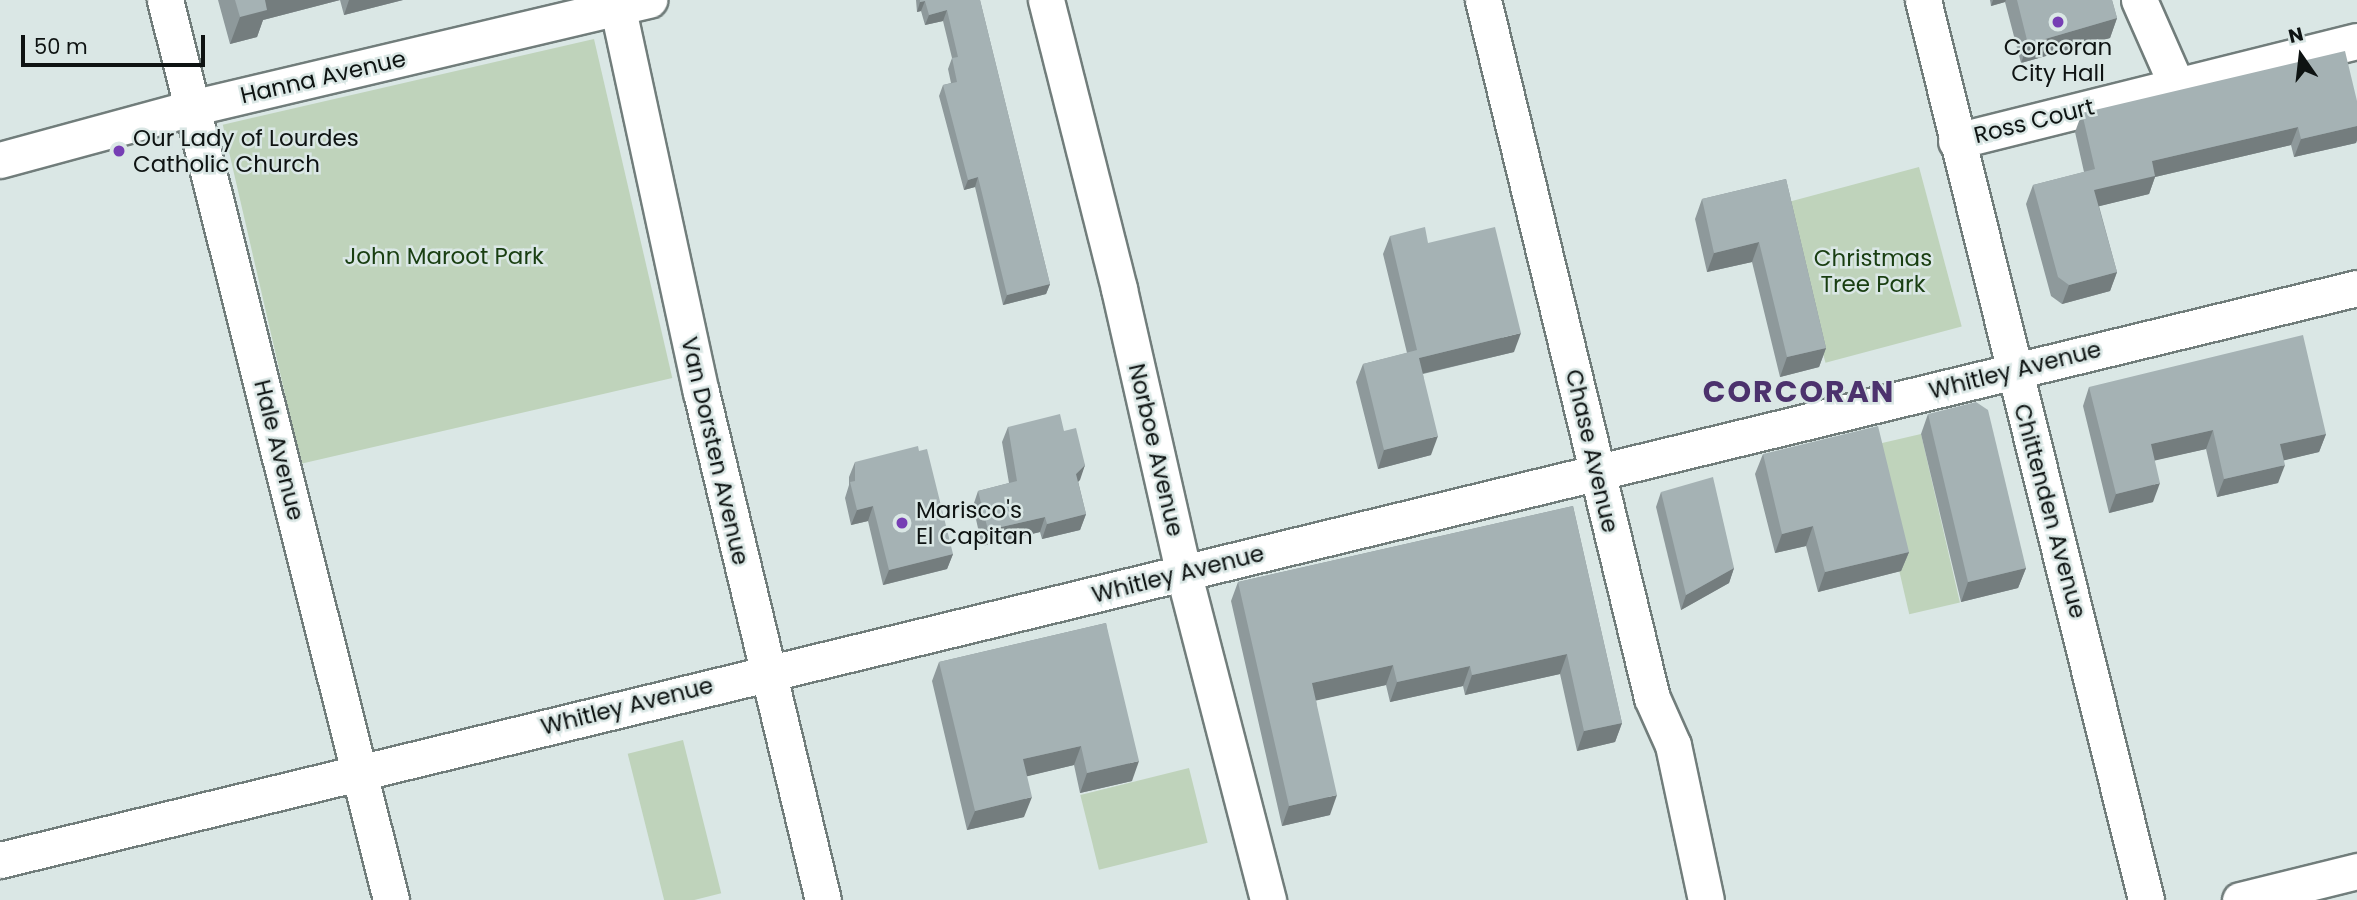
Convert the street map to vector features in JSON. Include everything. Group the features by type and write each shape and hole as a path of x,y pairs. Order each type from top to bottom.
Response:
{"street":[{"name":"Hale Avenue","path":"165,0 391,900"},
{"name":"Norboe Avenue","path":"1046,0 1183,571 1268,900"},
{"name":"Chase Avenue","path":"1483,0 1652,698 1673,745 1706,900"},
{"name":"Chittenden Avenue","path":"1923,0 2146,900"},
{"path":"2139,0 2177,86"},
{"name":"Hanna Avenue","path":"0,160 191,108 627,3"},
{"name":"Van Dorsten Avenue","path":"627,3 701,392 823,900"},
{"name":"Ross Court","path":"1956,141 2357,41"},
{"name":"Whitley Avenue","path":"0,860 2357,288"},
{"path":"2239,900 2357,871"}],"green space":[{"name":"John Maroot Park","path":"594,39 672,378 301,464 223,125"},
{"name":"Christmas Tree Park","path":"1919,167 1962,326 1826,363 1783,203"},
{"path":"1921,434 1960,603 1909,614 1870,446"},
{"path":"683,740 721,893 694,900 664,900 628,754"},
{"path":"1189,768 1208,843 1099,870 1080,795"}],"building":[{"path":"235,0 265,0 267,10 240,17"},
{"path":"920,0 980,0 1050,284 1007,295 978,177 968,180 943,85 957,82 952,58 958,57 947,10 929,15 925,1"},
{"path":"2017,0 2112,0 2117,18 2028,44"},
{"path":"2345,51 2357,101 2357,126 2301,139 2298,127 2152,161 2155,176 2094,190 2117,272 2069,285 2058,277 2033,185 2095,169 2082,113"},
{"path":"1786,179 1826,348 1787,357 1759,242 1714,253 1702,199"},
{"path":"1425,227 1428,243 1495,227 1521,333 1419,358 1438,436 1384,450 1363,364 1417,350 1390,236"},
{"path":"2303,335 2326,434 2280,444 2285,465 2224,479 2213,430 2151,444 2160,483 2116,494 2089,387"},
{"path":"1976,402 1988,410 2026,568 1968,582 1928,414"},
{"path":"1060,414 1064,431 1076,428 1085,465 1076,474 1086,514 1047,524 1045,517 988,530 978,491 1017,481 1008,427"},
{"path":"1878,426 1909,552 1825,572 1813,526 1782,534 1763,454"},
{"name":"Marisco's El Capitan","path":"918,446 919,451 927,449 953,554 889,570 873,506 857,510 850,482 855,481 855,462"},
{"path":"1713,477 1734,568 1686,595 1661,492"},
{"path":"1573,506 1622,723 1584,731 1567,654 1472,675 1470,666 1397,682 1393,665 1312,683 1337,795 1289,806 1238,582"},
{"path":"1106,623 1139,761 1087,773 1081,746 1023,759 1032,797 975,811 939,662"}],"place":[{"name":"Corcoran City Hall","path":"2058,22"},
{"name":"Our Lady of Lourdes Catholic Church","path":"119,151"},
{"name":"Marisco's El Capitan","path":"902,523"}],"district":[{"name":"CORCORAN","path":"1799,392"}]}
